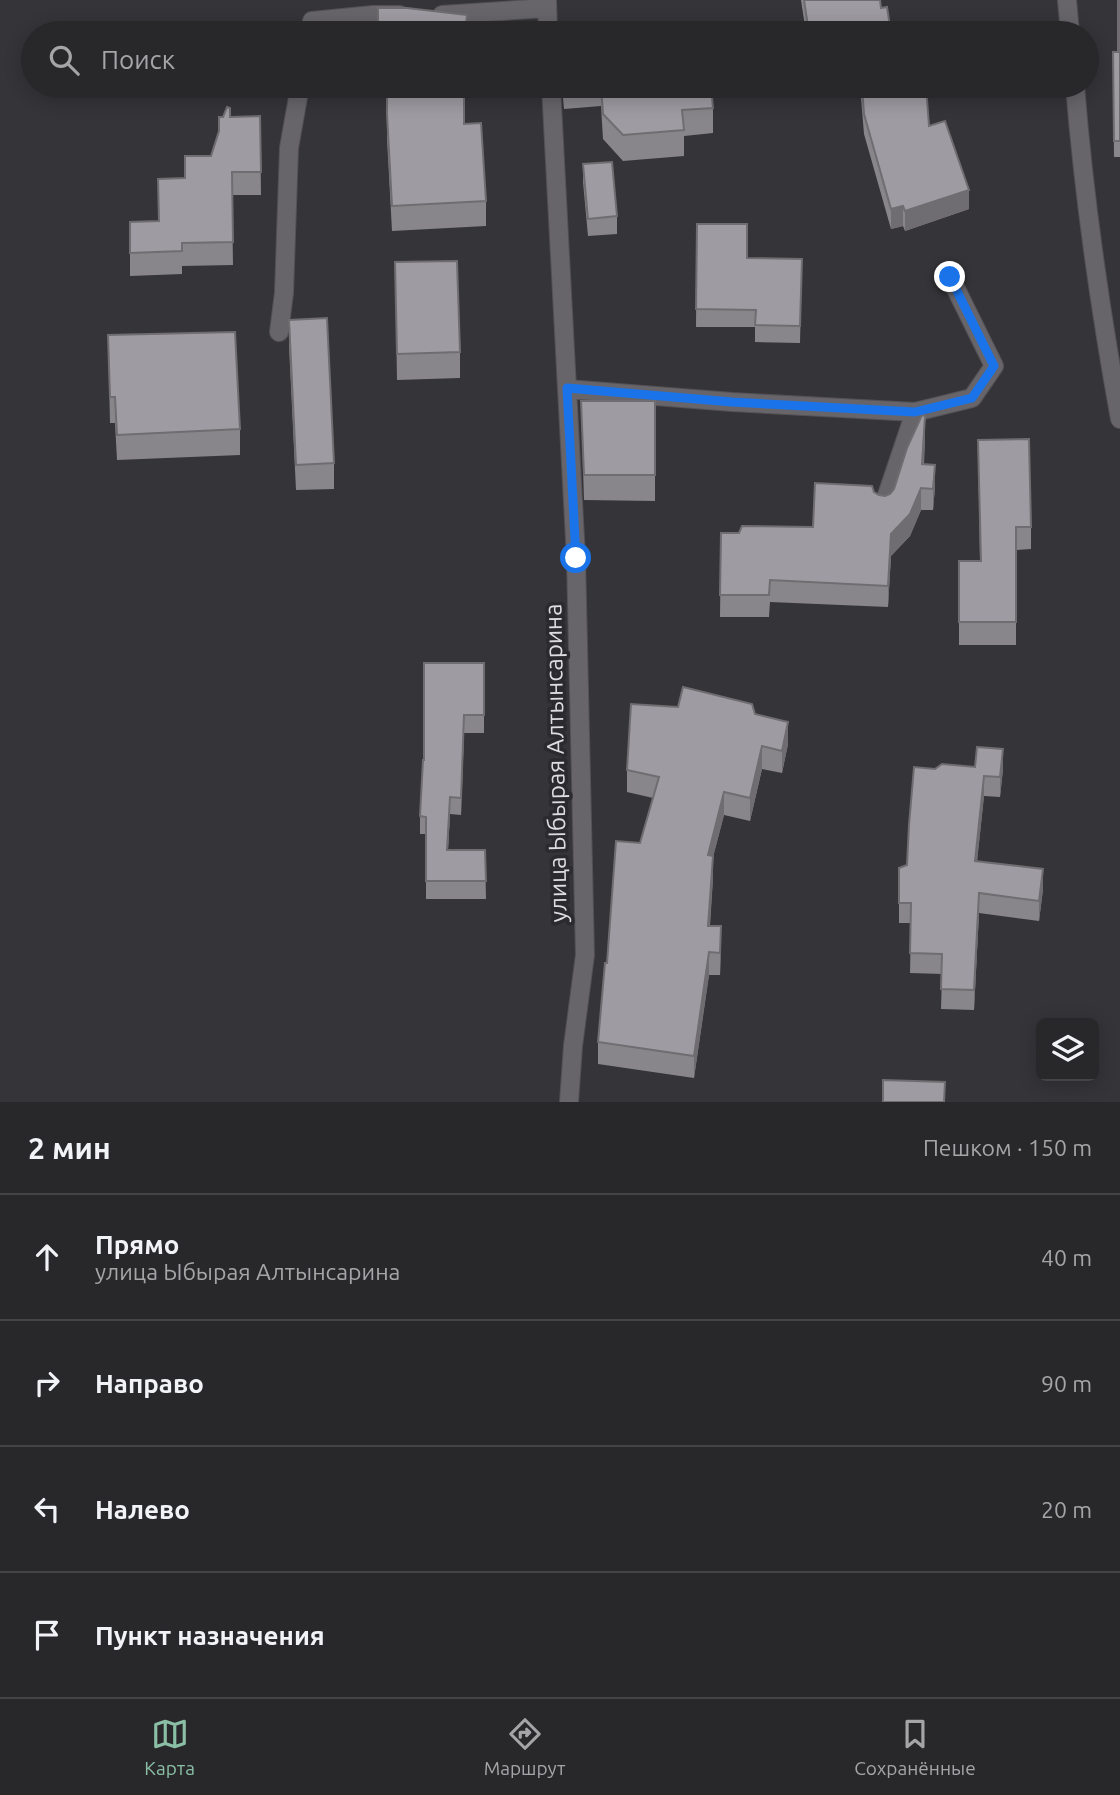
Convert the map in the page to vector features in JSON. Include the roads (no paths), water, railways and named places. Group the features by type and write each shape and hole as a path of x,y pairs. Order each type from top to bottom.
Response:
{"street":[{"path":"1067,0 1069,21"},
{"path":"312,21 373,15 459,15 547,4"},
{"path":"279,332 284,293 289,148 298,98"},
{"name":"улица Ыбырая Алтынсарина","path":"552,98 576,558 585,955 569,1102"},
{"path":"1075,98 1107,347 1120,419"},
{"path":"567,388 732,402 915,412 972,398 994,366 950,277"},
{"path":"883,507 915,412"}]}
